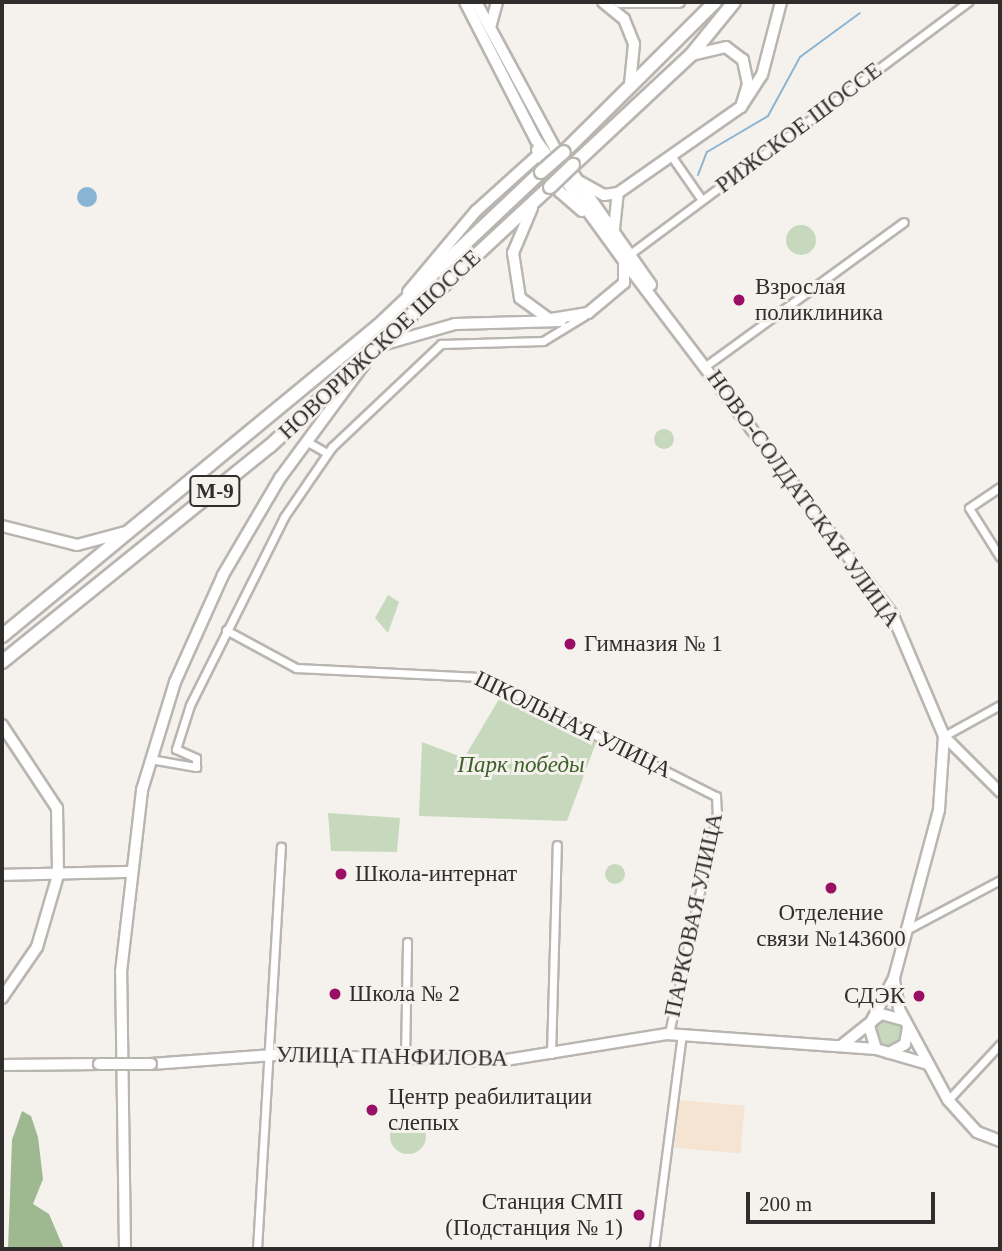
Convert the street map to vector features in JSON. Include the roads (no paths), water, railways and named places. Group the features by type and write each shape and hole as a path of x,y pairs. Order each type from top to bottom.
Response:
{"highway":[{"name":"НОВОРИЖСКОЕ ШОССЕ","path":"2,636 136,529 378,326 613,108 715,2"},
{"name":"НОВОРИЖСКОЕ ШОССЕ","path":"2,662 146,550 382,345 691,55 734,2"}],"main road":[{"name":"НОВО-СОЛДАТСКАЯ УЛИЦА","path":"465,2 536,140 593,220 627,258 708,365 893,616 944,736 939,810 894,978 874,1018"},
{"name":"НОВО-СОЛДАТСКАЯ УЛИЦА","path":"476,2 531,112 614,232 648,290 667,311"},
{"path":"491,31 488,20 497,2"},
{"path":"603,2 624,19 636,56 632,79 613,108"},
{"path":"619,2 679,2"},
{"path":"577,180 597,193 618,193 741,107 762,75 781,2"},
{"path":"691,55 726,47 743,60 748,83 741,107"},
{"path":"536,140 536,157 560,192 593,220"},
{"path":"378,326 492,197 536,157"},
{"path":"614,232 618,193"},
{"name":"М-9","path":"539,197 518,233 512,276 531,310 569,320"},
{"path":"588,313 624,283 627,258"},
{"path":"624,283 648,290"},
{"name":"М-9","path":"382,345 455,324 569,320 588,313"},
{"path":"125,1249 121,972 129,872 150,759 178,674 223,575 306,441 370,355"},
{"path":"2,526 77,545 136,529"},
{"path":"2,725 57,808 58,875 37,947 2,998"},
{"path":"2,876 129,872"},
{"name":"НОВО-СОЛДАТСКАЯ УЛИЦА","path":"894,978 906,1024"},
{"path":"841,1046 874,1018 890,1012 906,1024 948,1100 977,1132 1000,1141"},
{"path":"874,1018 868,1035 876,1049"},
{"path":"889,1053 905,1044 906,1024"},
{"name":"УЛИЦА ПАНФИЛОВА","path":"2,1065 151,1064 274,1055 500,1061 669,1034 876,1049 928,1064"}],"street":[{"name":"РИЖСКОЕ ШОССЕ","path":"627,258 968,2"},
{"path":"672,157 702,200"},
{"path":"708,365 904,222"},
{"path":"150,759 196,767 196,758 176,747 226,630 284,517 327,453 441,344 531,343 588,313"},
{"path":"306,441 327,453"},
{"path":"1000,487 969,508 1000,557"},
{"name":"ШКОЛЬНАЯ УЛИЦА","path":"226,630 296,668 480,677 716,796"},
{"path":"944,736 1000,705"},
{"path":"944,736 957,742 1000,792"},
{"name":"ПАРКОВАЯ УЛИЦА","path":"669,1034 717,813 716,796"},
{"path":"551,1054 557,845"},
{"path":"257,1249 274,1055 281,847"},
{"path":"908,929 1000,880"},
{"path":"405,1059 407,942"},
{"path":"654,1249 682,1034"},
{"path":"948,1100 1000,1044"}],"water":[{"path":"87,187 94,190 97,197 94,204 87,207 80,204 77,197 80,190"}],"waterway":[{"path":"698,175 707,152 768,116 800,57 860,13"}],"place":[{"name":"Взрослая поликлиника","path":"739,300"},
{"name":"Гимназия № 1","path":"570,644"},
{"name":"Школа-интернат","path":"341,874"},
{"name":"Отделение связи №143600","path":"831,888"},
{"name":"Школа № 2","path":"335,994"},
{"name":"СДЭК","path":"919,996"},
{"name":"Центр реабилитации слепых","path":"372,1110"},
{"name":"Станция СМП (Подстанция № 1)","path":"639,1215"}],"park label":[{"name":"Парк победы","path":"521,765"}]}
